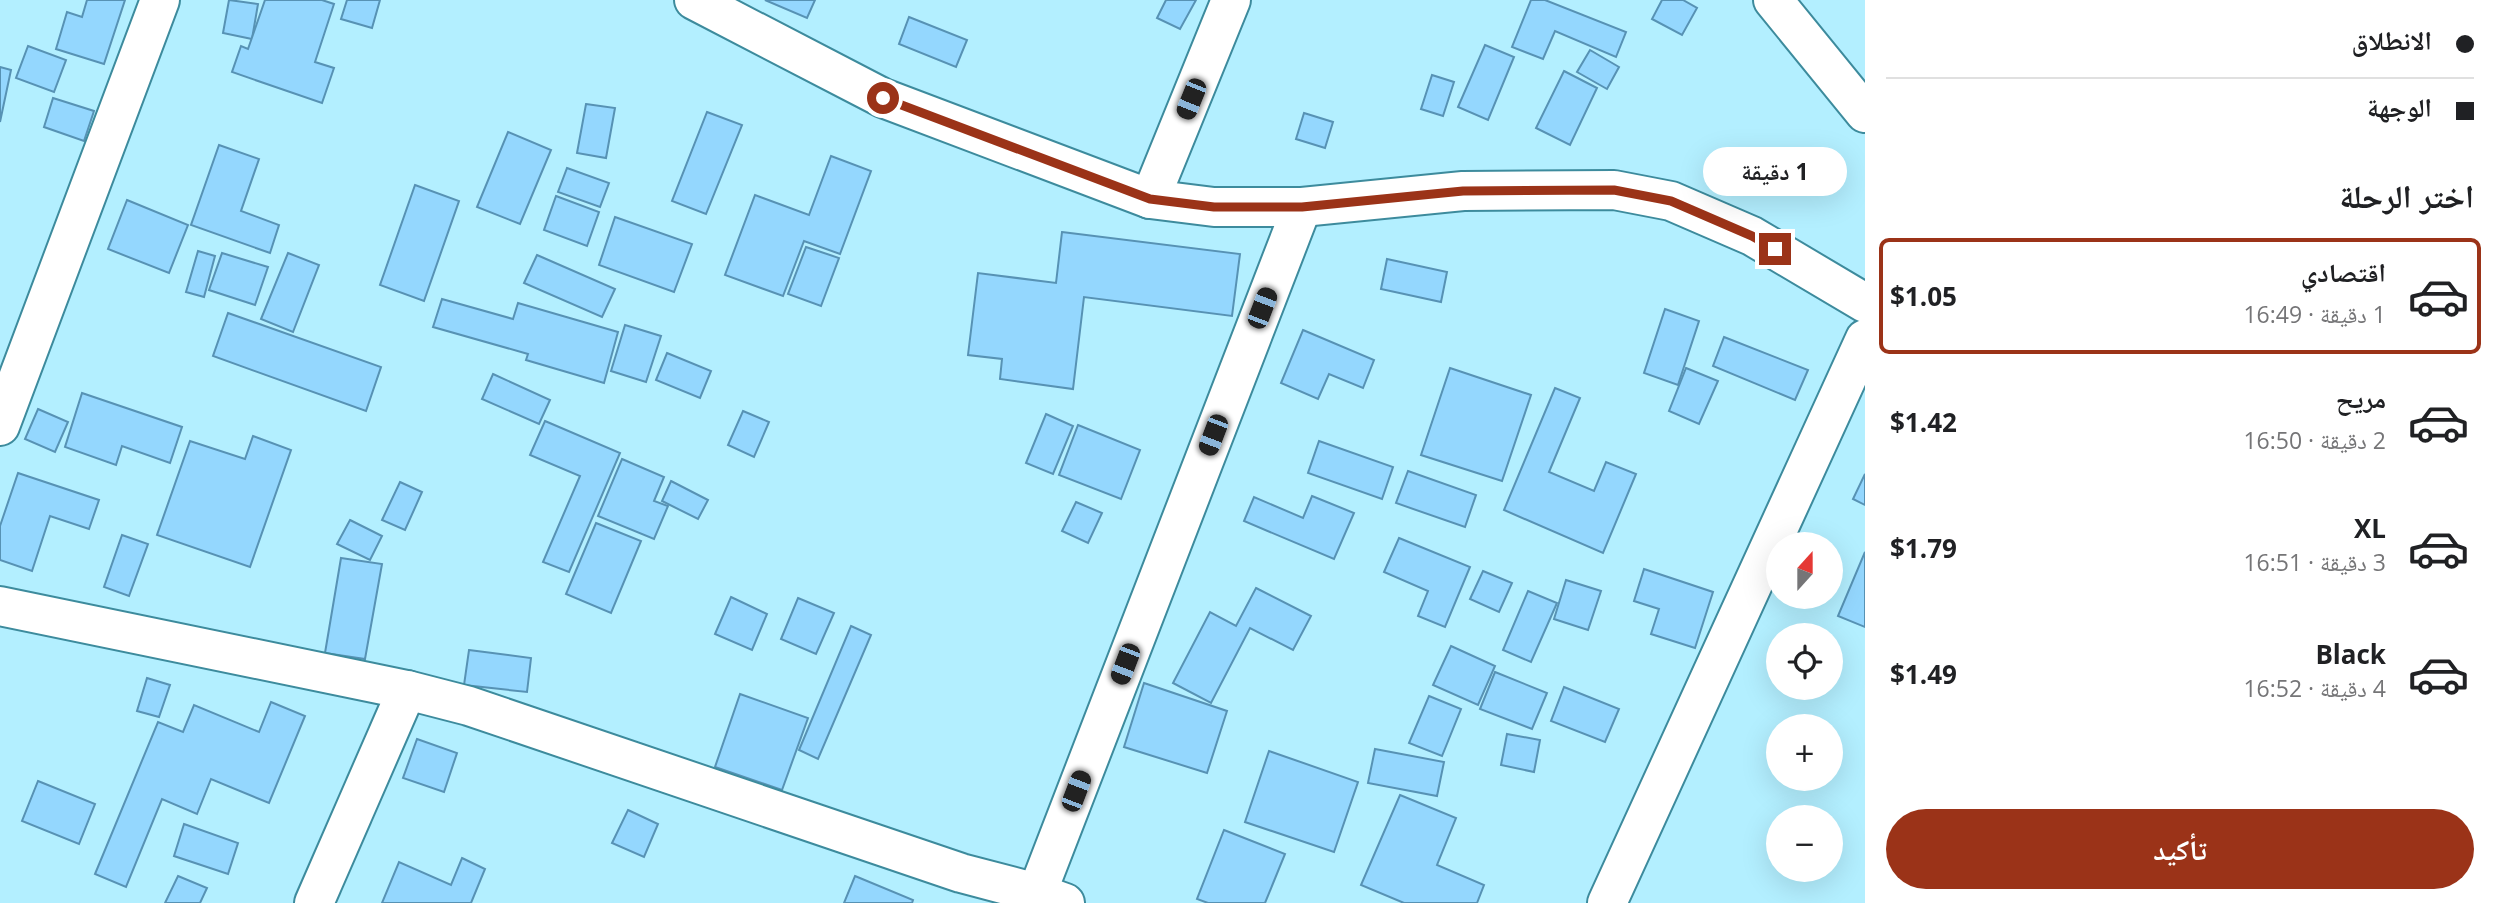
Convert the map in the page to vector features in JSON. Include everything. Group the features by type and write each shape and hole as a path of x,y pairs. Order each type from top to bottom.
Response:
{"street":[{"path":"0,426 160,0"},
{"path":"694,0 883,98 1150,199 1214,207 1302,207 1463,191 1614,190 1671,201 1752,236 1865,303"},
{"path":"1150,199 1231,0"},
{"path":"1773,0 1865,113"},
{"path":"0,606 407,690 469,706 955,888 1051,898 1302,207"},
{"path":"1607,903 1865,339"},
{"path":"314,903 407,690"}],"building":[{"path":"87,0 125,0 104,64 56,49 67,12 82,17"},
{"path":"229,0 258,4 252,39 223,33"},
{"path":"265,0 322,0 334,4 315,62 334,68 322,103 232,72 241,46 248,49"},
{"path":"347,0 380,0 372,28 341,19"},
{"path":"765,0 815,0 807,18"},
{"path":"1166,0 1196,0 1180,29 1157,18"},
{"path":"1531,0 1545,0 1626,32 1616,57 1555,31 1543,59 1512,47"},
{"path":"1662,0 1683,0 1697,8 1682,35 1652,19"},
{"path":"909,17 967,40 956,67 899,44"},
{"path":"1485,45 1514,57 1488,120 1458,107"},
{"path":"28,46 66,60 54,92 16,78"},
{"path":"1590,50 1619,67 1607,89 1577,72"},
{"path":"0,67 11,70 0,122"},
{"path":"1564,71 1597,88 1570,145 1536,128"},
{"path":"1432,75 1454,82 1443,116 1421,109"},
{"path":"53,98 94,111 84,141 44,127"},
{"path":"586,104 615,108 606,158 577,153"},
{"path":"707,112 742,125 706,214 672,201"},
{"path":"1304,113 1333,122 1325,148 1296,139"},
{"path":"508,132 551,150 520,224 477,207"},
{"path":"219,145 259,159 241,211 279,225 270,253 191,225"},
{"path":"831,156 871,171 840,254 804,241 783,296 725,275 755,195 809,215"},
{"path":"567,168 609,183 600,207 558,192"},
{"path":"415,185 459,201 424,301 380,285"},
{"path":"556,196 599,212 587,246 544,230"},
{"path":"127,200 188,225 169,273 108,249"},
{"path":"615,217 692,244 674,292 599,265"},
{"path":"1062,232 1240,254 1232,316 1084,297 1073,389 1000,379 1002,359 968,355 978,273 1056,283"},
{"path":"806,247 839,258 821,306 788,294"},
{"path":"198,251 215,256 204,297 186,292"},
{"path":"222,253 268,267 255,305 209,290"},
{"path":"288,253 319,265 293,332 261,319"},
{"path":"537,255 615,289 602,317 524,283"},
{"path":"1387,259 1447,272 1441,302 1381,289"},
{"path":"442,299 513,319 518,303 618,332 604,383 526,360 528,354 433,327"},
{"path":"1665,309 1699,321 1678,385 1644,373"},
{"path":"228,313 381,367 366,411 213,356"},
{"path":"625,325 661,336 646,382 611,371"},
{"path":"1303,330 1374,360 1363,388 1329,374 1318,399 1281,383"},
{"path":"1724,337 1808,370 1795,400 1713,366"},
{"path":"667,353 711,371 700,398 656,380"},
{"path":"1450,368 1531,395 1502,481 1421,455"},
{"path":"1686,368 1718,381 1699,424 1669,411"},
{"path":"493,374 550,400 539,424 482,399"},
{"path":"1555,388 1580,398 1549,472 1594,491 1606,462 1636,474 1603,553 1504,510"},
{"path":"82,393 182,427 170,463 122,446 116,465 65,447"},
{"path":"38,409 68,422 55,452 25,439"},
{"path":"743,411 769,422 754,457 728,445"},
{"path":"1046,414 1073,426 1053,474 1026,463"},
{"path":"545,421 620,453 569,572 543,562 580,476 530,455"},
{"path":"1078,425 1140,450 1121,499 1059,475"},
{"path":"253,436 291,450 250,567 157,535 190,441 245,459"},
{"path":"1319,441 1393,467 1382,499 1308,473"},
{"path":"622,459 664,477 654,501 668,506 654,539 598,516"},
{"path":"1408,471 1476,495 1465,527 1396,503"},
{"path":"18,473 99,500 89,529 50,516 32,571 0,560 0,526"},
{"path":"1865,474 1865,505 1853,499"},
{"path":"671,481 708,500 698,519 662,501"},
{"path":"400,482 422,492 405,530 382,520"},
{"path":"1312,496 1354,513 1334,559 1244,521 1254,497 1303,518"},
{"path":"1076,502 1102,513 1088,543 1062,531"},
{"path":"350,520 382,536 370,560 337,544"},
{"path":"596,523 641,541 611,613 566,594"},
{"path":"122,535 148,544 129,596 104,587"},
{"path":"1399,538 1470,567 1445,627 1418,616 1428,591 1384,572"},
{"path":"1865,552 1865,627 1838,616"},
{"path":"341,558 382,564 365,659 325,653"},
{"path":"1644,569 1713,592 1695,648 1651,634 1659,609 1634,601"},
{"path":"1483,571 1512,583 1499,612 1470,599"},
{"path":"1566,580 1601,591 1588,630 1554,619"},
{"path":"1256,588 1311,616 1293,650 1250,628 1211,703 1173,683 1210,612 1236,626"},
{"path":"1528,591 1557,603 1531,662 1503,650"},
{"path":"731,597 767,614 752,650 715,634"},
{"path":"798,598 834,613 816,654 781,639"},
{"path":"851,626 871,635 818,759 799,750"},
{"path":"1451,646 1495,666 1478,705 1433,685"},
{"path":"469,650 531,658 527,692 464,685"},
{"path":"1495,672 1547,693 1532,729 1480,709"},
{"path":"147,678 170,685 159,717 137,711"},
{"path":"1144,683 1227,711 1207,773 1124,747"},
{"path":"1564,687 1619,709 1605,742 1551,721"},
{"path":"740,694 808,718 782,790 715,767"},
{"path":"1429,696 1461,709 1442,756 1409,743"},
{"path":"271,702 305,716 269,803 211,779 197,814 162,799 126,887 95,874 158,722 183,732 194,705 259,732"},
{"path":"1507,734 1540,740 1534,772 1501,765"},
{"path":"417,739 457,753 444,792 403,778"},
{"path":"1375,749 1444,762 1437,796 1368,783"},
{"path":"1269,751 1358,782 1334,852 1245,822"},
{"path":"38,781 95,804 79,844 22,821"},
{"path":"1400,795 1456,818 1437,865 1484,885 1477,903 1404,903 1361,885"},
{"path":"628,810 658,824 644,857 612,843"},
{"path":"184,824 238,843 228,874 174,856"},
{"path":"1224,830 1285,854 1265,903 1208,903 1197,899"},
{"path":"462,858 485,869 471,903 382,903 399,862 451,885"},
{"path":"178,876 207,888 200,903 165,903"},
{"path":"855,876 913,900 912,903 844,903"}],"route":[{"path":"883,98 1150,199 1214,207 1302,207 1463,191 1614,190 1671,201 1752,236 1775,249"}]}
